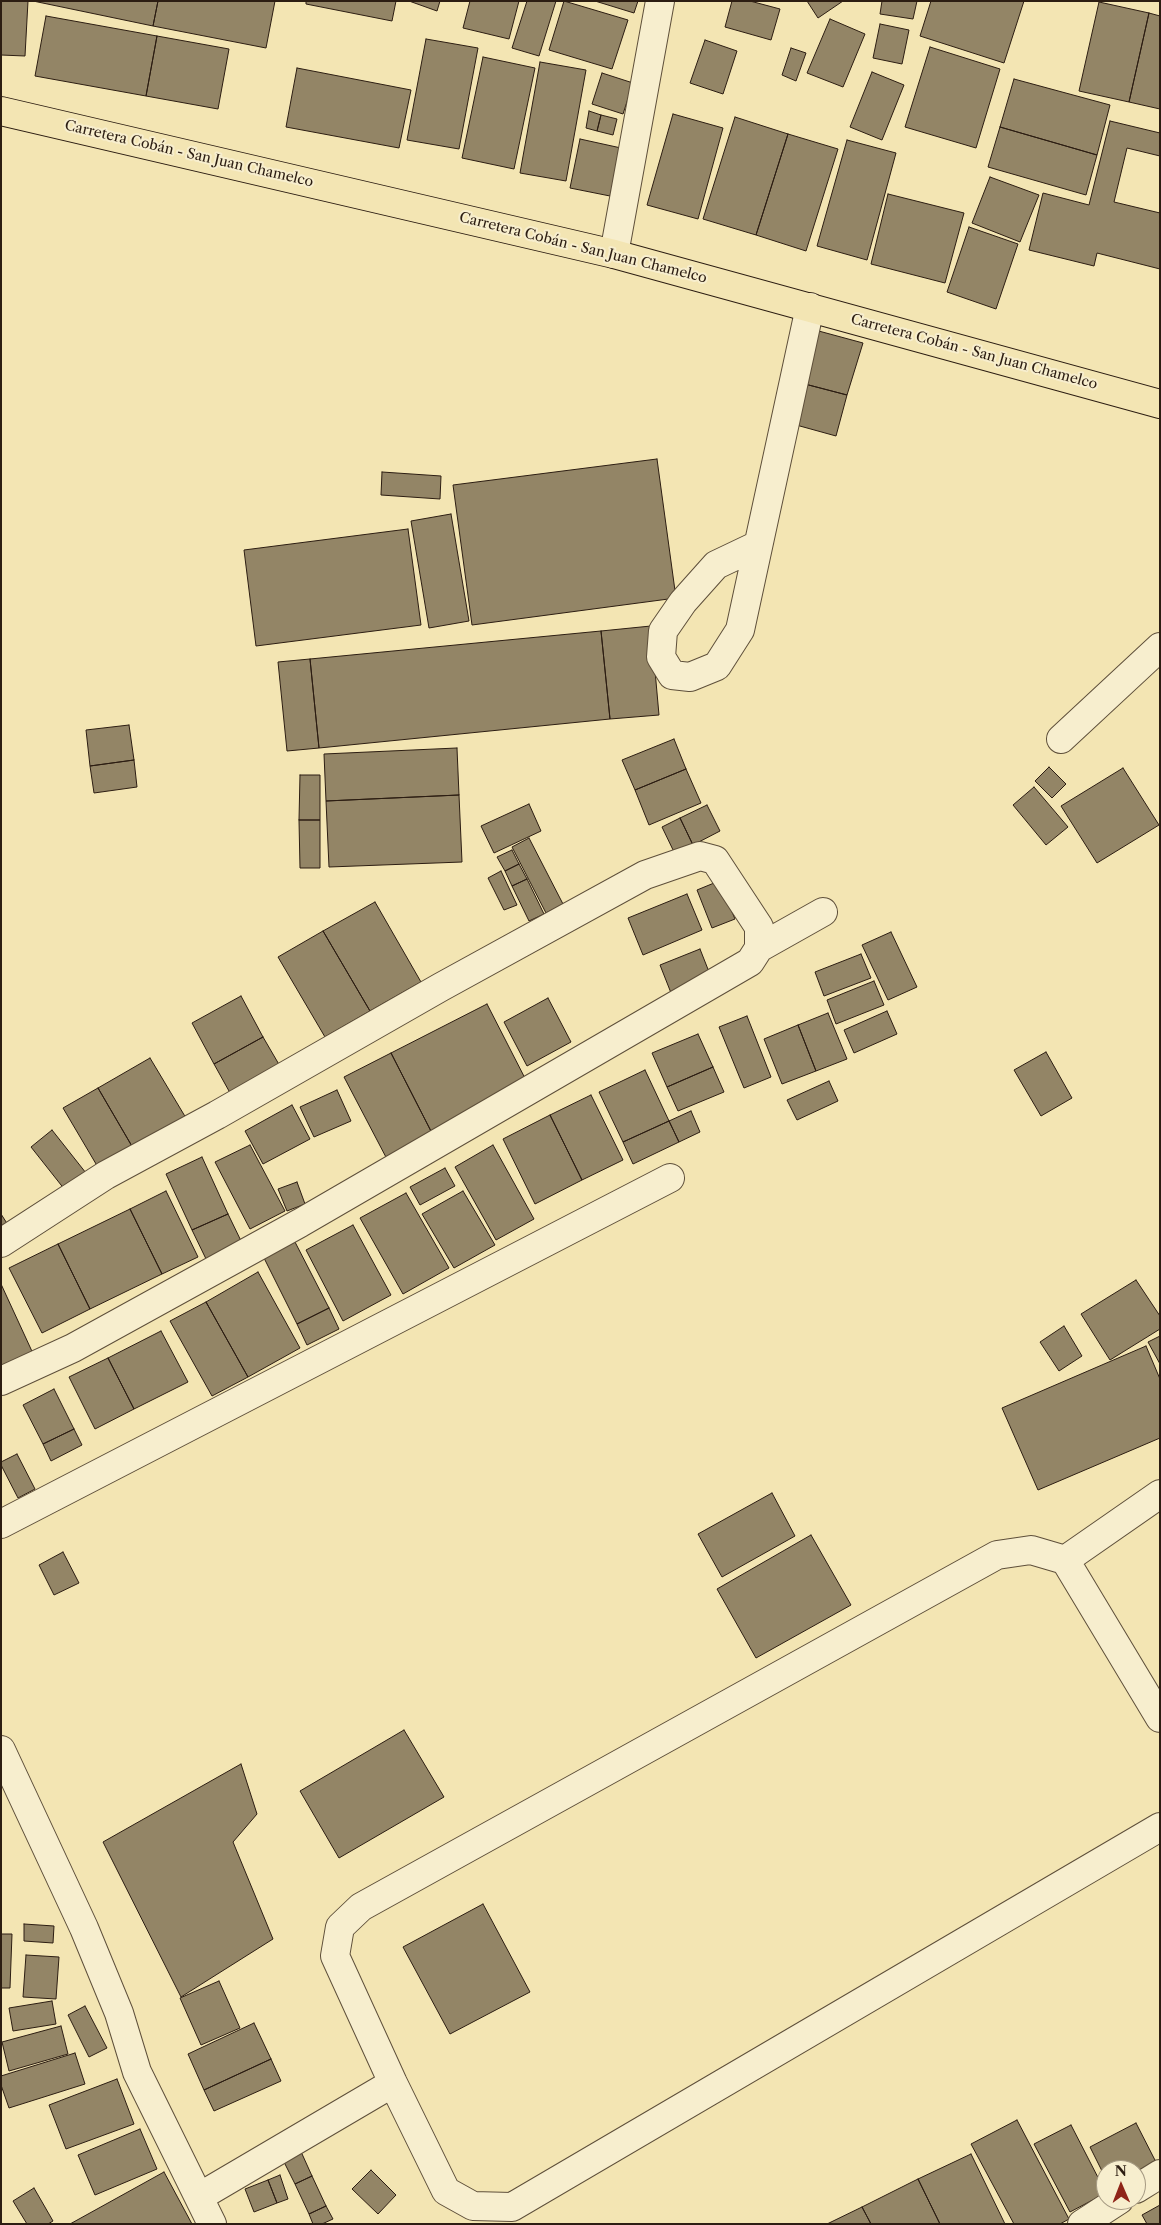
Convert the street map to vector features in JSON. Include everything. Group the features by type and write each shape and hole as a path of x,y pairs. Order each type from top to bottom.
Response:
{"main road":[{"name":"Carretera Cobán - San Juan Chamelco","path":"1,111 614,254 1160,404"}],"street":[{"path":"614,254 660,1"},
{"path":"758,544 716,566 683,602 663,631 661,657 672,675 690,677 717,666 740,630 810,307"},
{"path":"1061,739 1160,647"},
{"path":"1,1243 106,1175 217,1115 441,987 653,872 700,856 715,860 759,927 759,948"},
{"path":"1,1382 73,1348 300,1223 750,962 759,948 823,912"},
{"path":"1,1524 670,1178"},
{"path":"1065,1560 1160,1494"},
{"path":"1160,1718 1065,1560 1031,1550 997,1555 361,1907 340,1927 335,1956 393,2083 446,2191 473,2206 512,2207 1160,1827"},
{"path":"1,1750 84,1928 119,2012 137,2072 212,2224"},
{"path":"199,2197 393,2083"},
{"path":"1146,2183 1160,2174"},
{"path":"1082,2224 1104,2210"}],"building":[{"path":"1,1 28,1 25,56 1,55"},
{"path":"33,1 158,1 153,26"},
{"path":"158,1 275,1 266,48 153,26"},
{"path":"306,1 396,1 392,21 306,4"},
{"path":"409,1 440,1 437,11"},
{"path":"470,1 519,1 509,39 463,28"},
{"path":"527,1 556,1 539,56 512,48"},
{"path":"564,1 628,20 612,69 549,50"},
{"path":"595,1 638,1 634,13"},
{"path":"732,1 750,1 780,9 771,40 725,27"},
{"path":"807,1 843,1 818,18"},
{"path":"882,1 917,1 913,19 880,14"},
{"path":"931,1 1024,1 1004,63 920,36"},
{"path":"1099,2 1149,13 1129,102 1079,91"},
{"path":"1149,13 1160,16 1160,109 1129,102"},
{"path":"46,16 157,36 146,96 35,76"},
{"path":"830,19 865,34 843,87 807,73"},
{"path":"880,24 909,30 902,64 873,58"},
{"path":"157,36 229,49 218,109 146,96"},
{"path":"426,39 478,48 459,149 407,140"},
{"path":"705,40 737,51 723,94 690,83"},
{"path":"930,47 1000,69 976,148 905,127"},
{"path":"791,48 806,53 796,81 782,75"},
{"path":"483,57 535,68 514,169 462,158"},
{"path":"540,62 586,70 566,181 520,173"},
{"path":"297,68 411,90 399,148 286,127"},
{"path":"872,72 904,85 882,140 850,127"},
{"path":"602,73 633,83 623,114 592,104"},
{"path":"1014,79 1110,105 1097,155 1000,127"},
{"path":"589,111 601,115 597,131 586,128"},
{"path":"673,114 723,128 698,219 647,205"},
{"path":"601,115 617,119 613,135 597,131"},
{"path":"735,117 788,134 756,235 703,219"},
{"path":"1110,121 1160,133 1160,156 1127,148 1114,202 1160,213 1160,269 1097,253 1094,266 1029,250 1043,193 1089,205"},
{"path":"1000,127 1097,155 1086,195 988,167"},
{"path":"788,134 838,149 806,251 756,235"},
{"path":"580,139 621,148 610,196 570,188"},
{"path":"847,140 896,153 867,260 817,246"},
{"path":"990,177 1039,195 1020,242 972,223"},
{"path":"888,194 964,213 945,283 871,264"},
{"path":"969,227 1018,244 996,309 947,292"},
{"path":"815,330 863,343 847,395 801,383"},
{"path":"801,383 847,395 836,436 789,423"},
{"path":"657,459 676,598 472,625 453,485"},
{"path":"382,472 441,476 440,499 381,495"},
{"path":"451,514 469,621 429,628 411,521"},
{"path":"408,529 421,625 256,646 244,550"},
{"path":"651,626 659,715 610,719 601,631"},
{"path":"601,631 610,719 319,748 310,659"},
{"path":"310,659 319,748 287,751 278,662"},
{"path":"129,725 134,760 90,766 86,730"},
{"path":"674,739 686,769 635,790 622,760"},
{"path":"457,748 459,795 326,801 324,754"},
{"path":"134,760 137,787 94,793 90,766"},
{"path":"1049,767 1066,784 1052,798 1035,781"},
{"path":"1123,768 1159,825 1097,863 1061,806"},
{"path":"686,769 701,803 649,825 635,790"},
{"path":"300,775 320,775 320,820 299,820"},
{"path":"1034,787 1068,827 1046,845 1013,805"},
{"path":"459,795 462,862 329,867 326,801"},
{"path":"529,804 541,831 494,853 481,826"},
{"path":"707,805 720,831 693,845 680,818"},
{"path":"680,818 693,845 675,854 662,827"},
{"path":"299,820 320,820 320,868 300,868"},
{"path":"529,838 563,904 546,913 512,847"},
{"path":"512,850 519,864 505,871 497,857"},
{"path":"519,864 527,879 512,886 505,871"},
{"path":"501,871 517,905 504,910 488,878"},
{"path":"527,879 544,914 529,921 512,886"},
{"path":"719,881 735,919 712,928 697,890"},
{"path":"687,894 702,930 643,955 628,918"},
{"path":"375,902 421,982 370,1011 323,931"},
{"path":"323,931 370,1011 325,1037 278,957"},
{"path":"891,932 917,987 888,1000 862,945"},
{"path":"700,949 713,982 673,998 660,965"},
{"path":"861,954 871,978 824,996 815,972"},
{"path":"874,981 884,1005 836,1024 827,1000"},
{"path":"241,996 263,1037 214,1064 192,1023"},
{"path":"548,998 571,1042 527,1066 504,1022"},
{"path":"487,1004 530,1088 434,1137 391,1053"},
{"path":"887,1011 897,1034 854,1053 844,1030"},
{"path":"828,1013 847,1059 816,1071 798,1025"},
{"path":"747,1016 771,1077 744,1088 719,1027"},
{"path":"798,1025 816,1071 782,1084 764,1039"},
{"path":"698,1034 713,1067 667,1087 652,1053"},
{"path":"263,1037 284,1073 234,1100 214,1064"},
{"path":"1046,1052 1072,1098 1041,1116 1014,1070"},
{"path":"391,1053 434,1137 388,1161 344,1077"},
{"path":"150,1058 186,1118 133,1148 98,1088"},
{"path":"713,1067 724,1092 678,1111 667,1087"},
{"path":"645,1070 669,1121 623,1142 599,1092"},
{"path":"829,1081 838,1101 797,1120 787,1100"},
{"path":"98,1088 133,1148 99,1169 63,1108"},
{"path":"337,1090 351,1121 314,1137 300,1107"},
{"path":"591,1095 623,1160 582,1180 550,1115"},
{"path":"292,1105 310,1139 263,1164 245,1131"},
{"path":"691,1111 700,1132 679,1142 669,1121"},
{"path":"550,1115 582,1180 535,1204 503,1139"},
{"path":"669,1121 679,1142 633,1164 623,1142"},
{"path":"52,1130 86,1173 65,1190 31,1147"},
{"path":"250,1145 285,1211 250,1229 215,1162"},
{"path":"493,1145 534,1219 496,1240 455,1167"},
{"path":"202,1157 228,1214 192,1230 166,1174"},
{"path":"445,1168 455,1186 420,1205 410,1187"},
{"path":"297,1182 305,1204 287,1211 278,1189"},
{"path":"166,1191 198,1257 162,1274 130,1209"},
{"path":"463,1191 495,1245 454,1268 422,1214"},
{"path":"406,1193 449,1268 403,1294 360,1218"},
{"path":"130,1209 162,1274 90,1309 58,1244"},
{"path":"1,1214 10,1228 1,1234"},
{"path":"228,1214 243,1245 207,1261 192,1230"},
{"path":"353,1225 391,1295 343,1321 306,1250"},
{"path":"295,1242 329,1308 297,1324 264,1258"},
{"path":"58,1244 90,1309 42,1333 9,1268"},
{"path":"258,1272 300,1348 248,1377 206,1302"},
{"path":"1136,1280 1160,1316 1160,1329 1110,1360 1081,1314"},
{"path":"1,1284 36,1360 1,1376"},
{"path":"206,1302 248,1377 212,1396 170,1321"},
{"path":"329,1308 339,1329 307,1345 297,1324"},
{"path":"1064,1326 1082,1356 1059,1371 1040,1342"},
{"path":"161,1331 188,1382 134,1409 108,1358"},
{"path":"1160,1336 1160,1364 1148,1342"},
{"path":"1146,1346 1160,1379 1160,1438 1038,1490 1002,1408"},
{"path":"108,1358 134,1409 95,1429 69,1377"},
{"path":"54,1389 74,1429 43,1444 23,1405"},
{"path":"74,1429 82,1445 51,1461 43,1444"},
{"path":"17,1454 35,1489 18,1498 1,1465 1,1462"},
{"path":"772,1493 795,1536 722,1577 698,1534"},
{"path":"811,1535 851,1605 756,1658 717,1589"},
{"path":"63,1552 79,1583 54,1595 39,1565"},
{"path":"404,1730 444,1797 339,1858 300,1791"},
{"path":"241,1764 257,1814 233,1842 273,1939 181,1997 103,1842"},
{"path":"483,1904 530,1992 450,2034 403,1947"},
{"path":"24,1924 54,1926 53,1943 24,1941"},
{"path":"1,1934 12,1934 10,1988 1,1988"},
{"path":"26,1955 59,1957 56,1999 23,1997"},
{"path":"219,1981 240,2028 201,2045 180,1998"},
{"path":"52,2001 56,2024 13,2031 9,2008"},
{"path":"85,2006 107,2048 89,2057 68,2015"},
{"path":"254,2023 271,2059 204,2090 188,2054"},
{"path":"61,2026 68,2054 9,2071 2,2042"},
{"path":"75,2053 85,2084 9,2108 1,2085 1,2076"},
{"path":"271,2059 281,2081 214,2111 204,2090"},
{"path":"117,2079 134,2124 66,2149 49,2105"},
{"path":"1017,2120 1069,2219 1060,2224 1014,2224 971,2144"},
{"path":"1136,2123 1158,2166 1146,2172 1146,2160 1096,2160 1090,2147"},
{"path":"1071,2125 1096,2174 1096,2198 1070,2212 1034,2144"},
{"path":"140,2129 157,2169 95,2195 78,2155"},
{"path":"298,2145 312,2176 295,2184 280,2154"},
{"path":"971,2154 1005,2224 940,2224 918,2179"},
{"path":"371,2170 396,2195 378,2214 352,2189"},
{"path":"164,2172 192,2224 70,2224"},
{"path":"280,2175 288,2199 277,2203 268,2180"},
{"path":"312,2176 326,2206 309,2214 295,2184"},
{"path":"918,2179 940,2224 871,2224 862,2207"},
{"path":"268,2180 277,2203 254,2212 245,2189"},
{"path":"34,2188 53,2221 48,2224 27,2224 13,2201"},
{"path":"1160,2205 1160,2224 1147,2224 1142,2215"},
{"path":"326,2206 333,2219 322,2224 313,2224 309,2214"},
{"path":"862,2207 871,2224 827,2224"}]}
